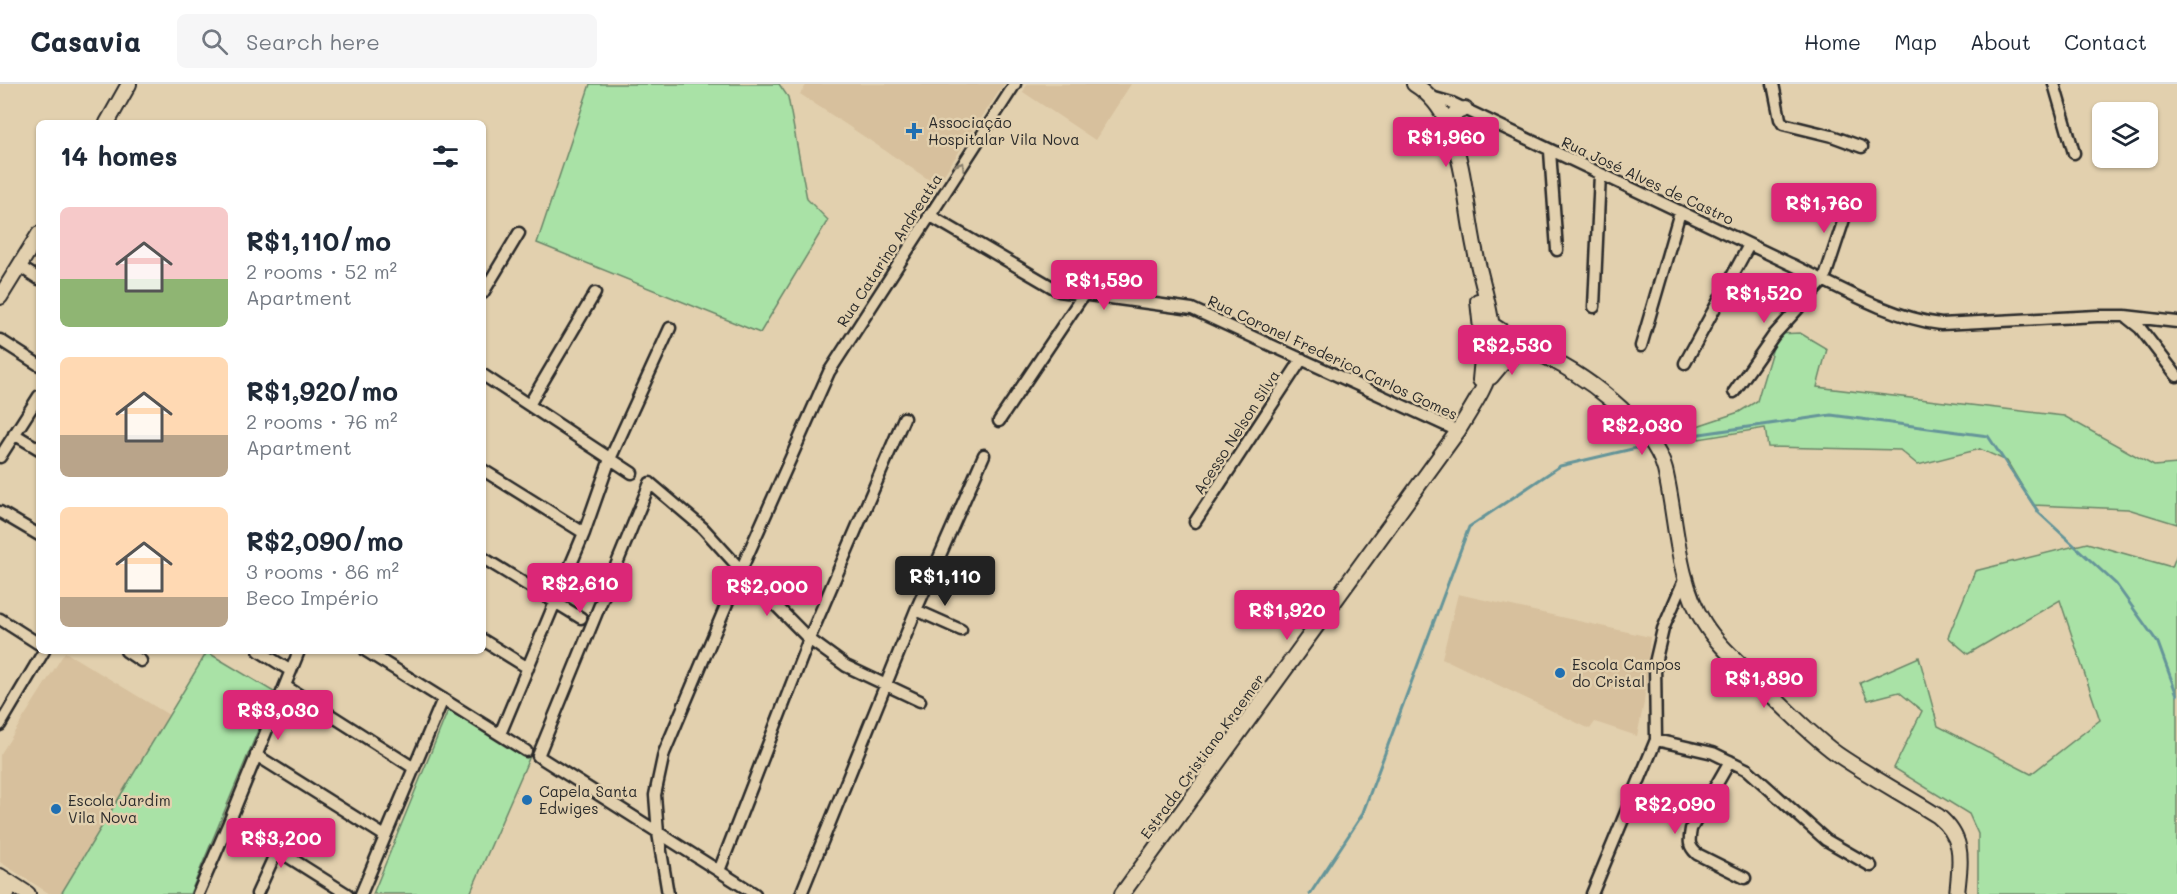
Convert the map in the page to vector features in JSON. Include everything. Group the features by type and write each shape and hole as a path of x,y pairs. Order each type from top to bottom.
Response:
{"main road":[{"path":"110,120 129,84"},
{"name":"Estrada Cristiano Kraemer","path":"1122,894 1458,431 1486,384 1491,367 1461,165 1448,123 1435,103 1414,84"},
{"path":"1448,123 1455,113 1465,109"},
{"path":"0,297 36,239"},
{"name":"Estrada Cristiano Kraemer","path":"1474,248 1491,324 1488,347 1474,402"},
{"path":"1491,324 1535,353 1570,369 1644,431 1656,448 1664,468 1685,578 1704,624 1723,647 1778,701 1836,753 1938,816 1949,826 1957,838 1960,857 1957,894"},
{"path":"1488,347 1535,353"},
{"path":"1486,384 1501,365 1520,350"},
{"path":"0,876 28,894"},
{"path":"0,890 7,894"}],"street":[{"name":"Rua Catarino Andreatta","path":"668,894 658,833 656,795 664,753 741,570 829,372 1015,84"},
{"path":"1773,84 1783,124 1832,136 1862,147"},
{"path":"2054,84 2074,153"},
{"name":"Rua José Alves de Castro","path":"1435,103 1465,109 1550,152 1824,280 1898,314 1923,322 1941,324 2125,316 2177,322"},
{"path":"1550,152 1557,250"},
{"path":"1594,307 1600,174"},
{"path":"1734,392 1774,335 1824,280 1851,198"},
{"path":"1641,346 1680,212"},
{"name":"Rua Coronel Frederico Carlos Gomes","path":"929,215 1059,291 1192,309 1458,431"},
{"path":"486,288 519,233"},
{"path":"1685,363 1749,245"},
{"path":"19,266 36,277"},
{"path":"529,405 595,293"},
{"path":"999,421 1084,294"},
{"path":"2125,316 2140,328 2177,376"},
{"path":"500,734 584,533 610,459 670,328"},
{"path":"0,340 36,363"},
{"name":"Acesso Nelson Silva","path":"1196,522 1302,358"},
{"path":"486,377 632,473"},
{"path":"0,457 36,401"},
{"path":"718,871 809,639 904,418"},
{"path":"14,434 36,447"},
{"path":"801,894 916,610 984,455"},
{"path":"486,472 584,533"},
{"path":"755,894 538,756 650,483 703,528 809,639 846,666 920,701"},
{"path":"0,512 36,533"},
{"path":"486,560 581,618"},
{"path":"1592,894 1656,740 1655,663 1663,629 1685,578"},
{"path":"916,610 961,630"},
{"path":"0,620 36,642"},
{"path":"486,642 528,668"},
{"path":"0,725 4,709 42,654"},
{"path":"130,654 141,661"},
{"path":"264,654 291,671"},
{"path":"198,894 298,654"},
{"path":"371,654 526,751"},
{"path":"285,686 414,768"},
{"path":"361,894 443,699"},
{"path":"1656,740 1713,753 1748,770 1826,840 1871,866"},
{"path":"256,755 385,836"},
{"path":"1730,761 1691,829 1689,842 1691,849 1697,854 1745,878"},
{"path":"230,820 347,894"},
{"path":"257,894 277,850"}],"shaded area":[{"name":"Associação Hospitalar Vila Nova","path":"807,84 1004,84 937,185 800,94"},
{"path":"1027,84 1131,84 1095,140 1023,92"},
{"name":"Escola Campos do Cristal","path":"1458,594 1650,637 1644,703 1637,736 1595,722 1590,729 1442,658"},
{"name":"Escola Jardim Vila Nova","path":"64,654 68,654 169,715 61,894 50,894 0,862 0,755"}],"green space":[{"path":"590,84 779,84 788,97 807,199 828,220 760,333 537,243"},
{"path":"1800,333 1827,349 1817,387 2064,416 2154,466 2177,464 2177,524 2128,509 2033,505 2007,461 1980,449 1918,465 1900,450 1768,447 1765,428 1699,439 1694,427 1739,412 1757,401 1777,334"},
{"path":"2087,543 2172,567 2177,554 2177,894 1978,894 1978,834 1969,814 1894,768 1922,711 1899,692 1868,700 1860,683 1919,657 1938,726 2031,774 2100,720 2060,600 1968,654 1948,637 1975,571"},
{"path":"206,654 210,654 274,692 190,894 61,894"},
{"path":"449,708 530,756 470,894 373,894"}],"waterway":[{"path":"1656,444 1700,434 1831,415 1988,436 2039,513 2116,584 2158,643 2177,695"},
{"path":"1310,894 1362,815 1469,527 1560,466 1649,445"}],"place":[{"name":"Associação Hospitalar Vila Nova","path":"914,131"},
{"name":"Escola Campos do Cristal","path":"1560,673"},
{"name":"Capela Santa Edwiges","path":"527,800"},
{"name":"Escola Jardim Vila Nova","path":"56,809"}]}
